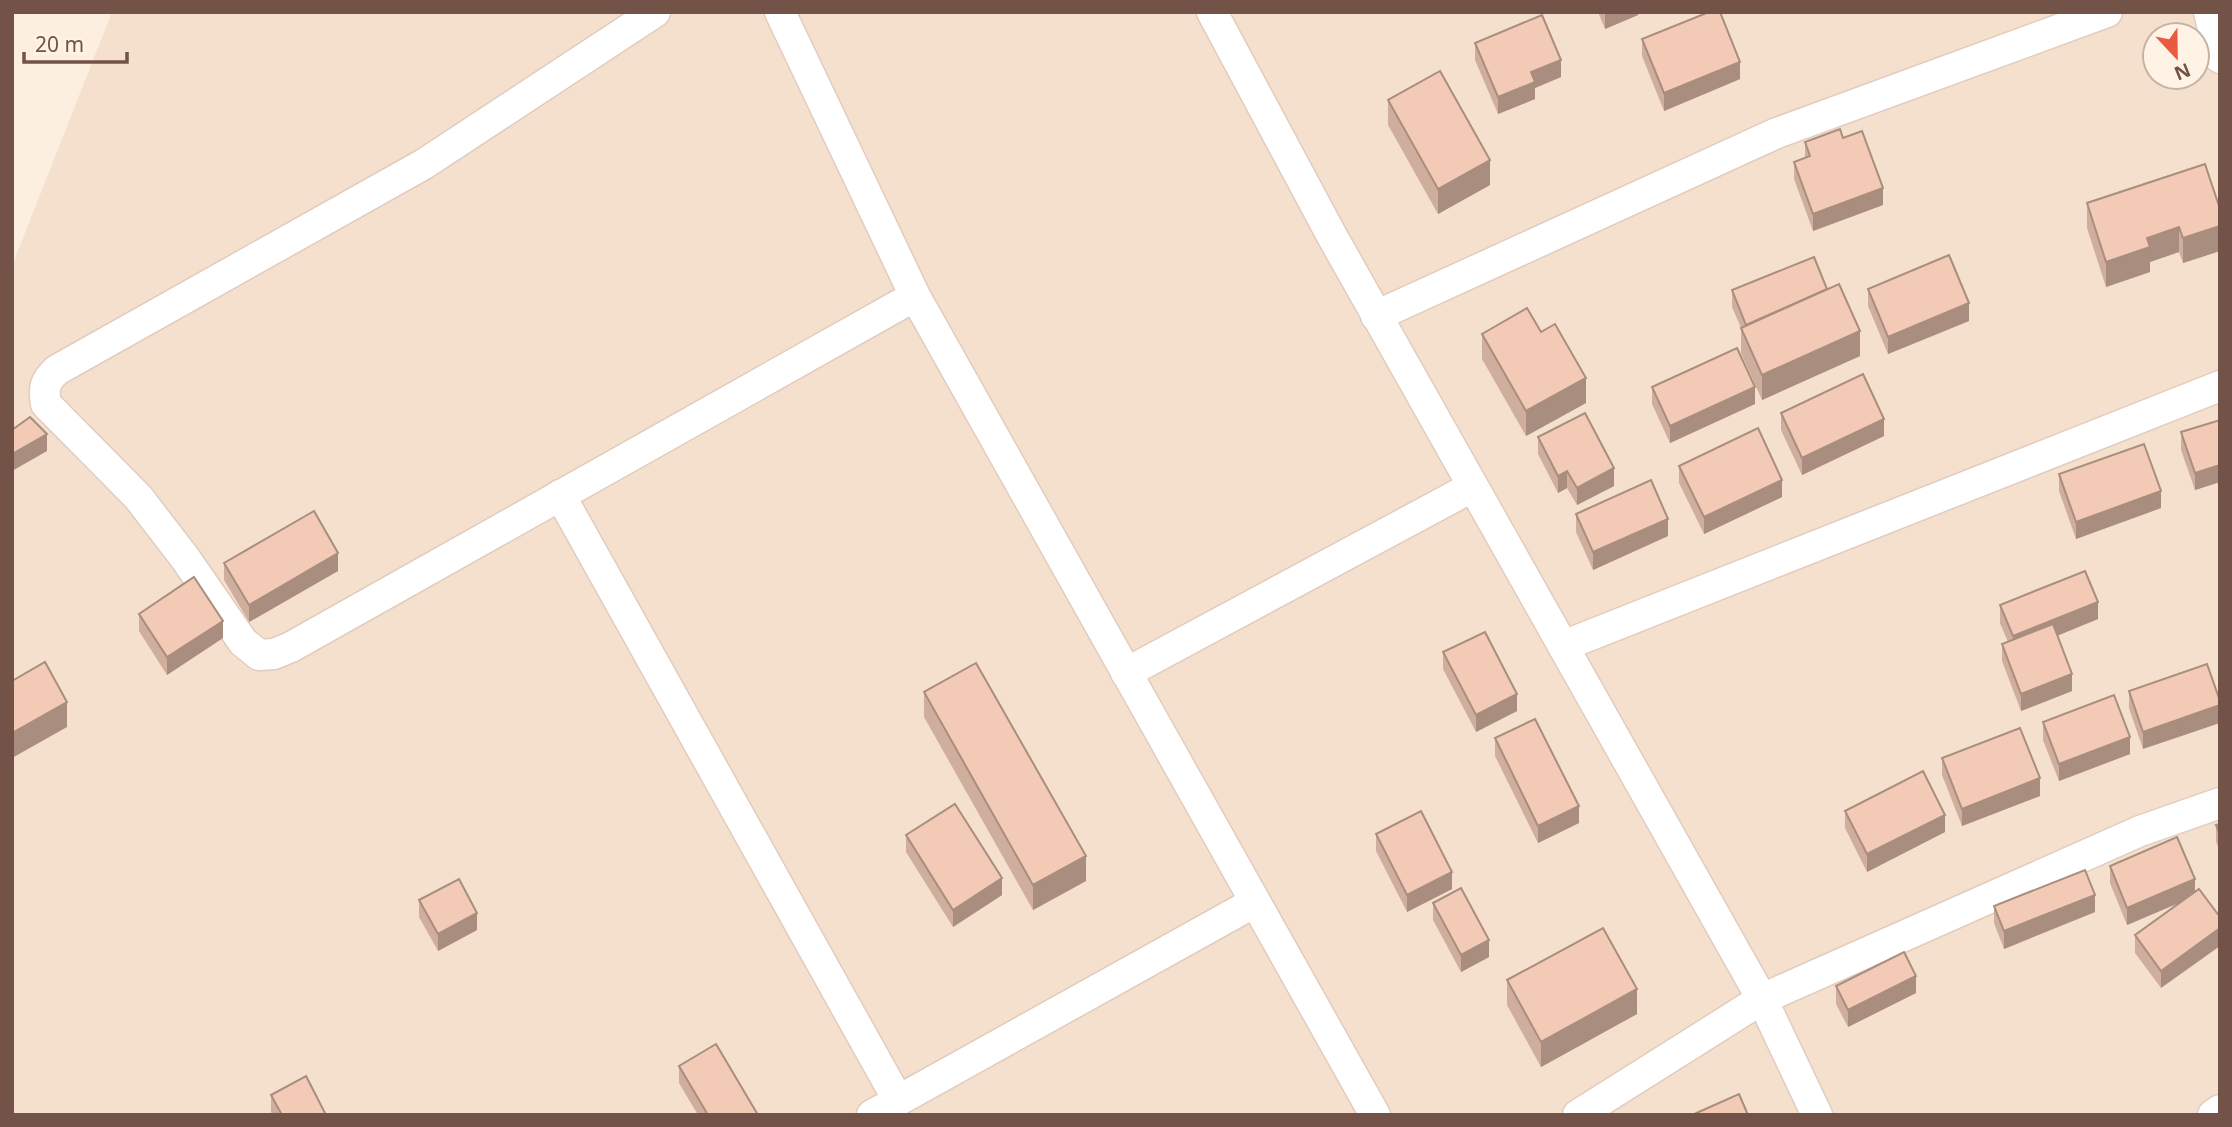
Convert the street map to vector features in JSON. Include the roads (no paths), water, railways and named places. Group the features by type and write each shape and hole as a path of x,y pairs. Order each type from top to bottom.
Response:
{"street":[{"path":"655,12 424,164 57,370 47,379 43,391 47,404 138,497 185,558 243,642 258,655 274,654 290,647 915,296"},
{"path":"780,12 915,296 1374,1115"},
{"path":"1212,12 1376,316 1762,999 1817,1115"},
{"path":"1376,316 1777,133 2107,12"},
{"path":"2208,12 2220,58"},
{"path":"1563,646 2220,386"},
{"path":"1126,673 1472,487"},
{"path":"560,495 898,1100"},
{"path":"1578,1115 1762,999 2140,831 2220,803"},
{"path":"872,1115 1255,902"},
{"path":"2213,1115 2220,1110"}]}
